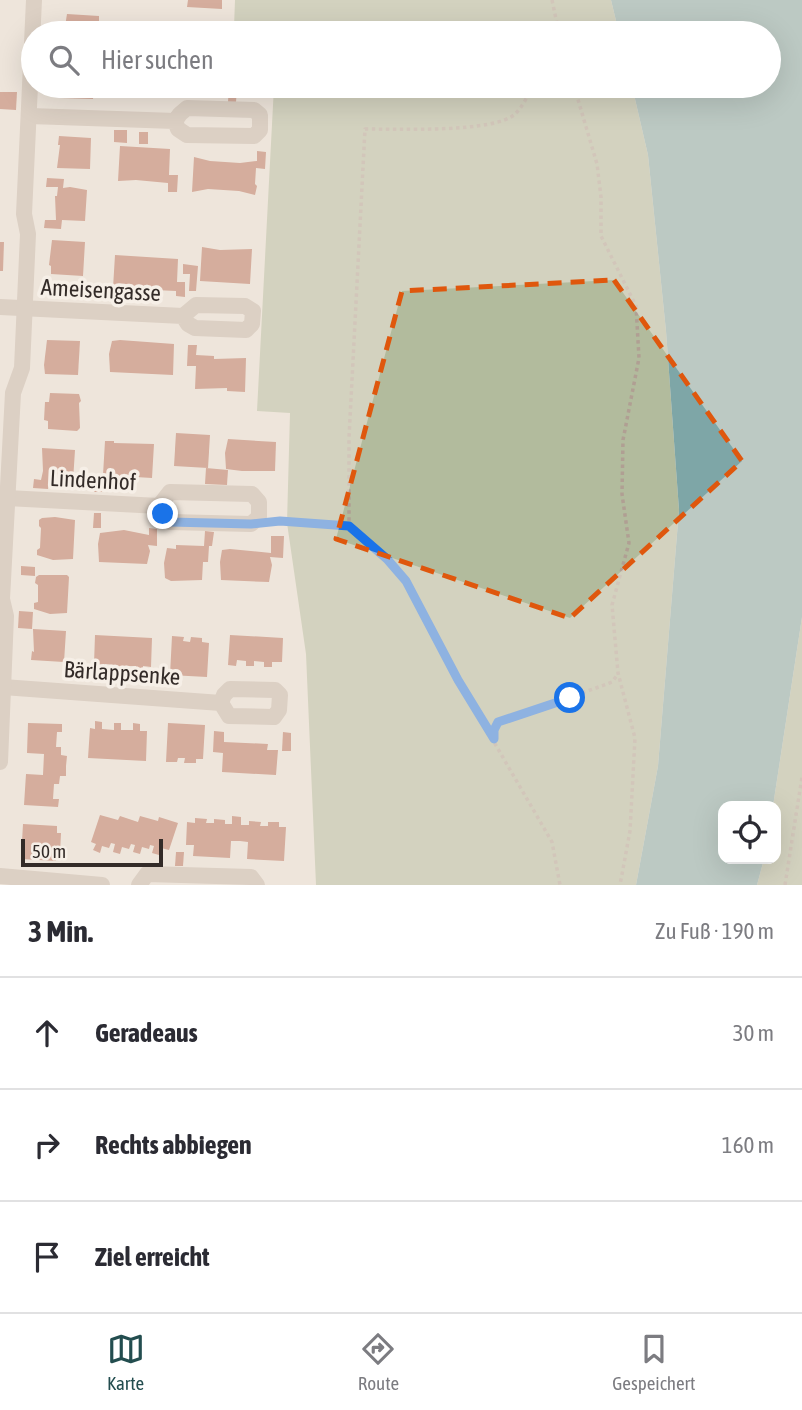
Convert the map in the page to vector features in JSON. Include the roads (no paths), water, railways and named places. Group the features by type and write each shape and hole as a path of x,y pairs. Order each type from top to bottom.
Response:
{"street":[{"path":"33,21 34,0"},
{"path":"0,761 6,617 2,599 13,393 22,368 28,234 24,214 31,98"},
{"path":"187,108 254,110 260,115 260,130 254,136 187,135 178,130 175,121 187,108"},
{"path":"30,116 175,121"},
{"name":"Ameisengasse","path":"0,307 183,316 196,305 245,306 253,311 252,324 246,330 195,328 188,324 183,316"},
{"name":"Lindenhof","path":"170,492 252,494 259,502 259,517 251,524 170,522 159,506 170,492"},
{"name":"Lindenhof","path":"7,498 159,506"},
{"name":"Bärlappsenke","path":"3,687 225,696"},
{"path":"0,876 102,885"},
{"path":"143,880 251,877 257,885"}],"water":[{"path":"611,0 802,0 802,617 774,801 718,801 718,864 763,864 757,885 636,885 658,766 679,510 666,331 648,155 635,98 781,98 781,21 616,21"}]}
